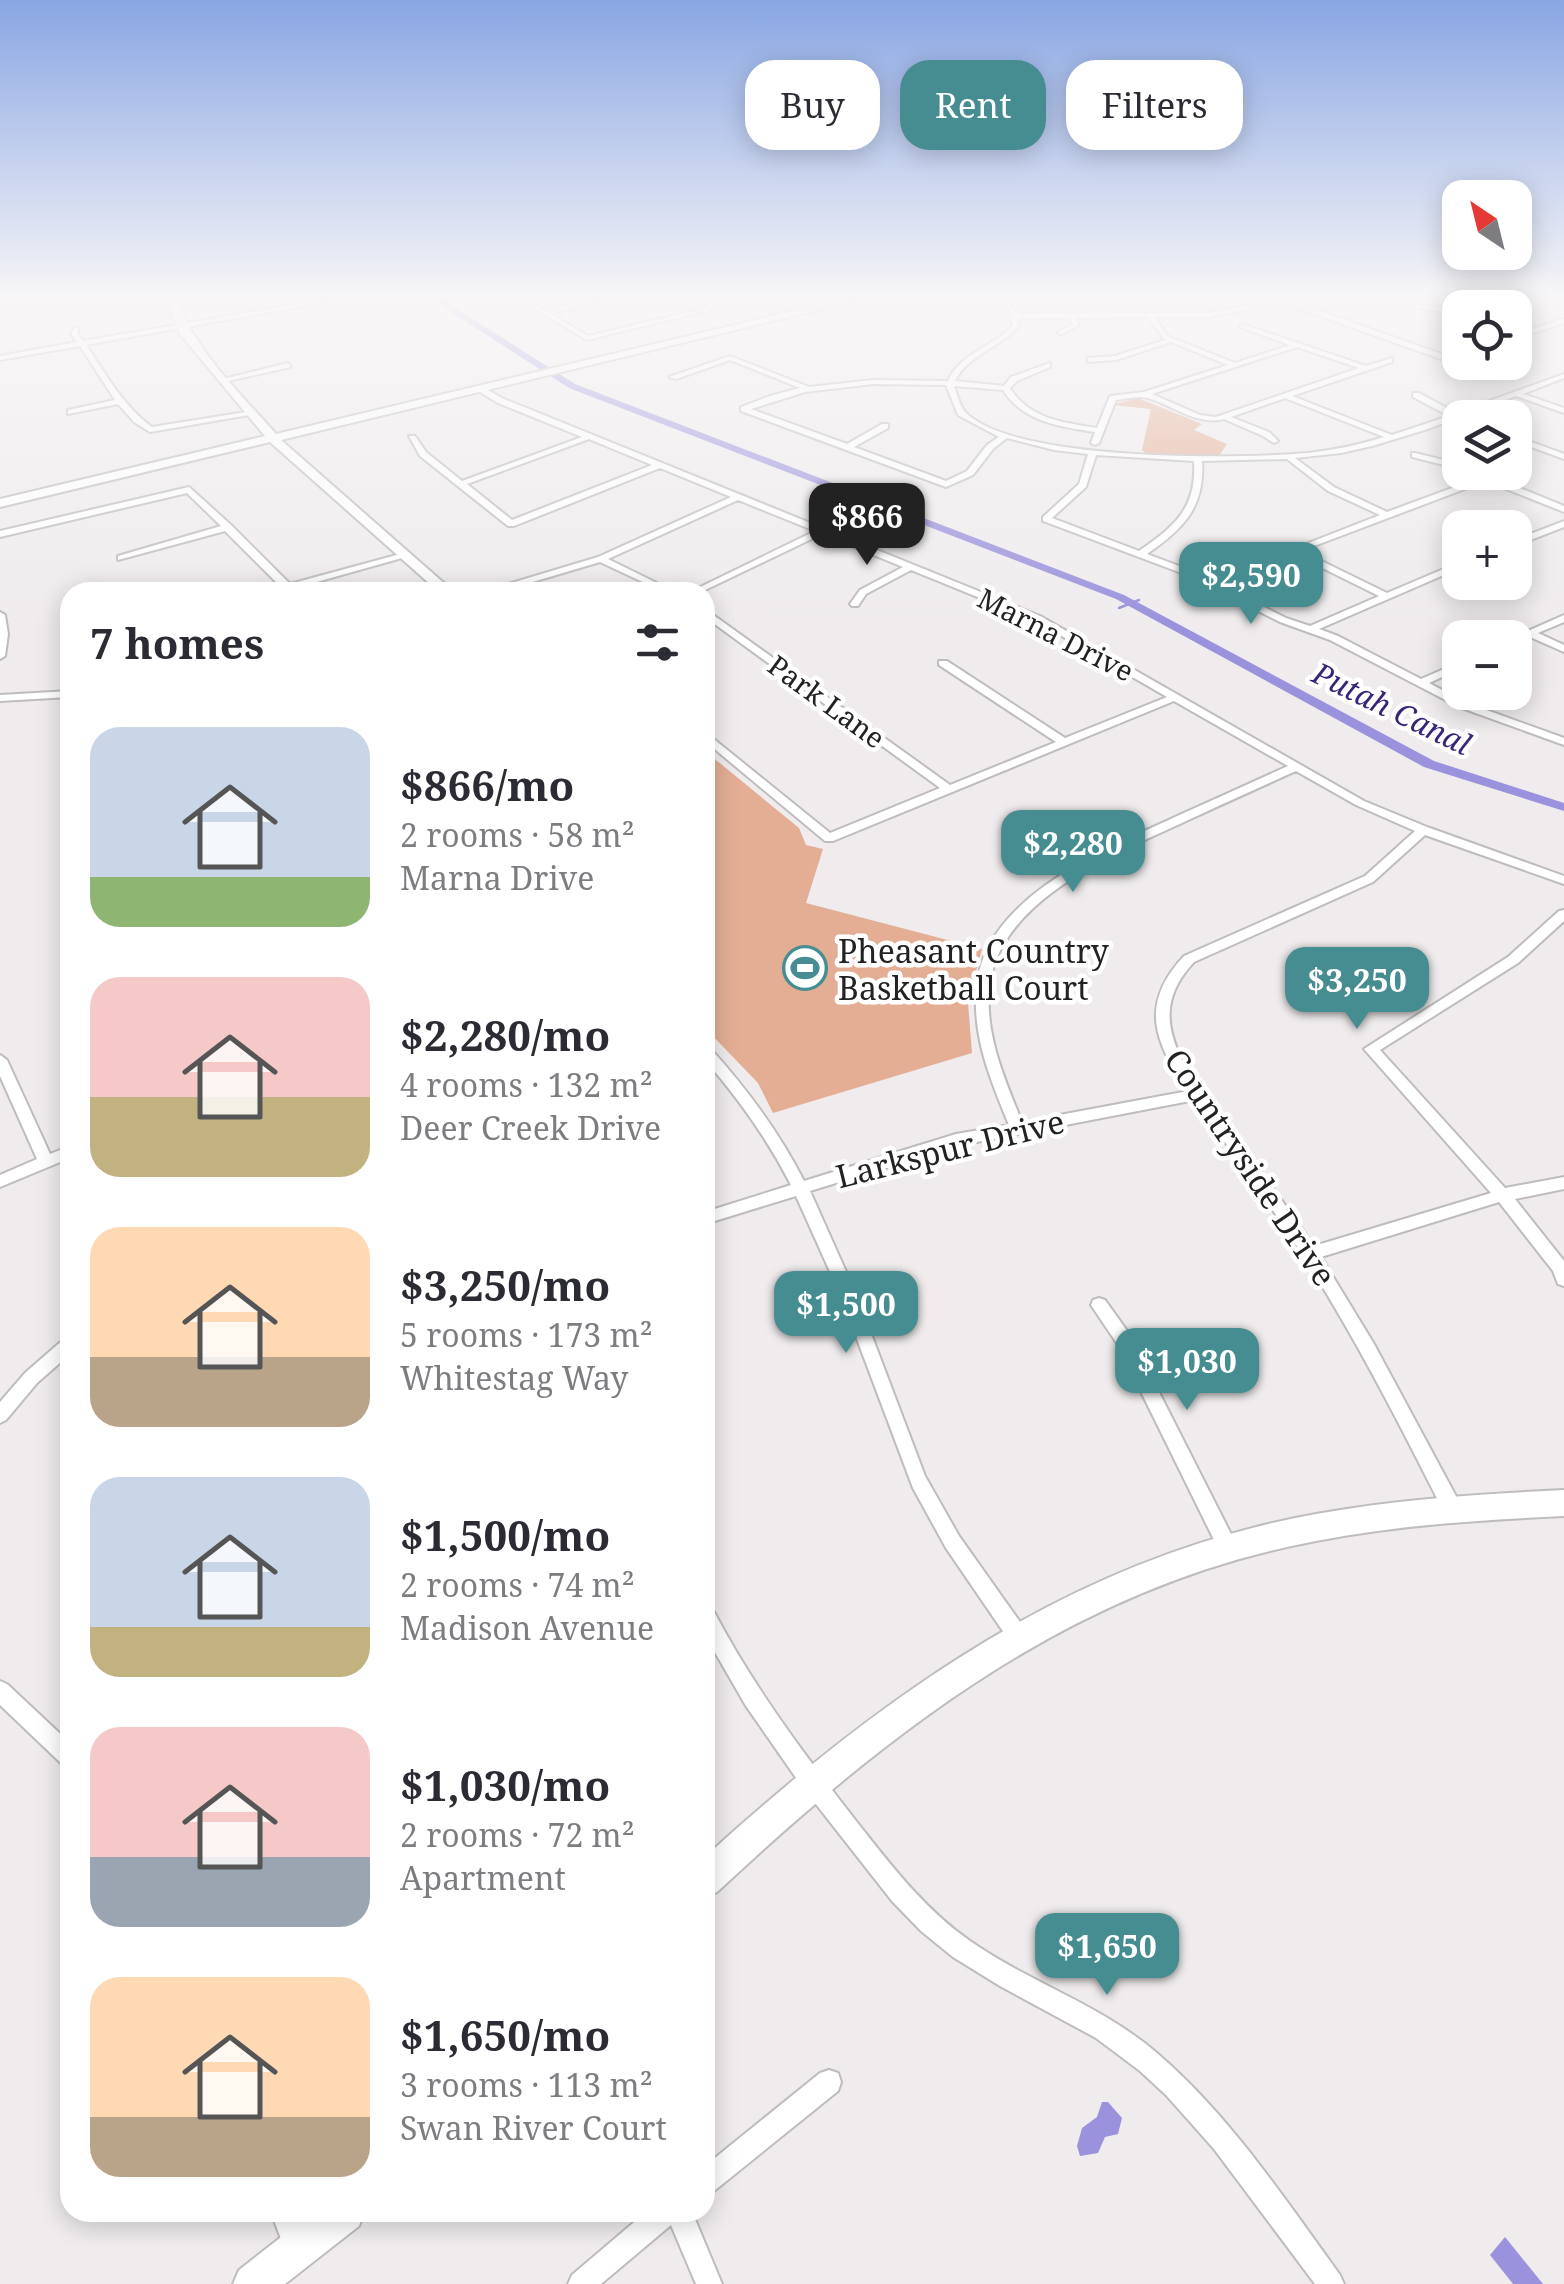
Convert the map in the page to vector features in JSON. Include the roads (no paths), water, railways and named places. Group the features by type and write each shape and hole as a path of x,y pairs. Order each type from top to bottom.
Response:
{"street":[{"path":"71,412 91,408"},
{"path":"127,408 150,430 249,413"},
{"path":"245,408 435,582"},
{"path":"0,503 397,408"},
{"name":"Marna Drive","path":"517,408 1037,618 1360,803 1423,830 1564,880"},
{"path":"747,408 744,409 946,484 970,473 990,447 1005,436"},
{"path":"960,408 1005,436 1198,460 1291,458 1340,452 1442,420"},
{"path":"1023,408 1069,426 1098,430"},
{"path":"1107,408 1084,485 1046,518 1187,572 1334,638 1501,722 1564,742"},
{"path":"1178,408 1204,418 1226,417 1253,408"},
{"path":"1315,408 1390,437"},
{"path":"1226,417 1266,434 1274,442"},
{"path":"846,448 878,434 885,426"},
{"path":"0,495 273,437"},
{"path":"460,484 588,437"},
{"path":"412,438 423,454 511,524 660,465"},
{"path":"1532,445 1564,457"},
{"path":"1415,455 1442,462"},
{"path":"1291,458 1330,489 1386,515"},
{"path":"1140,554 1173,531 1193,504 1201,481 1198,460"},
{"path":"0,534 189,490 282,582"},
{"path":"1386,596 1293,551 1454,490"},
{"path":"1516,490 1564,509"},
{"path":"524,582 602,559 738,497"},
{"path":"1532,536 1564,524"},
{"path":"121,558 228,527"},
{"path":"715,582 822,531"},
{"path":"310,582 404,556"},
{"path":"602,559 650,582"},
{"path":"855,604 863,592 910,566"},
{"path":"1309,630 1442,573"},
{"path":"0,615 4,634 0,656"},
{"path":"1532,632 1564,618"},
{"name":"Park Lane","path":"715,619 950,790"},
{"path":"1532,634 1564,649"},
{"path":"942,663 1064,742"},
{"path":"1420,683 1442,673"},
{"path":"0,698 60,695"},
{"path":"715,744 829,838 1175,697"},
{"path":"1017,1127 985,1052 981,995 994,949 1013,920 1045,889 1090,861 1295,767"},
{"name":"Countryside Drive","path":"1423,830 1369,879 1338,896 1204,949 1174,974 1162,996 1163,1028 1168,1047 1310,1254 1403,1410 1451,1506"},
{"path":"1564,914 1513,960 1371,1049 1502,1195 1560,1268 1564,1279"},
{"path":"0,1060 46,1162"},
{"path":"715,1062 776,1136 851,1301 919,1482 958,1550 1018,1636"},
{"name":"Larkspur Drive","path":"715,1215 914,1151 1017,1127 1199,1094"},
{"path":"0,1181 60,1156"},
{"path":"1310,1254 1502,1195 1564,1183"},
{"path":"1099,1305 1124,1340 1228,1548"},
{"path":"0,1415 31,1378 60,1353"},
{"path":"715,1870 810,1780 921,1696 1063,1610 1128,1582 1228,1548 1350,1518 1451,1506 1564,1503"},
{"path":"715,1633 753,1702 810,1780 880,1869 935,1928 962,1950 1102,2026 1149,2062 1230,2153 1331,2284"},
{"path":"0,1691 60,1748"},
{"path":"715,2174 829,2082"},
{"path":"288,2222 298,2250"},
{"path":"253,2284 333,2222"},
{"path":"581,2284 655,2222"},
{"path":"684,2222 709,2284"}],"waterway":[{"name":"Putah Canal","path":"628,408 1120,597 1429,764 1564,807"},
{"name":"Putah Canal","path":"1119,608 1139,600"}],"place":[{"name":"Pheasant Country Basketball Court","path":"805,968"}]}
